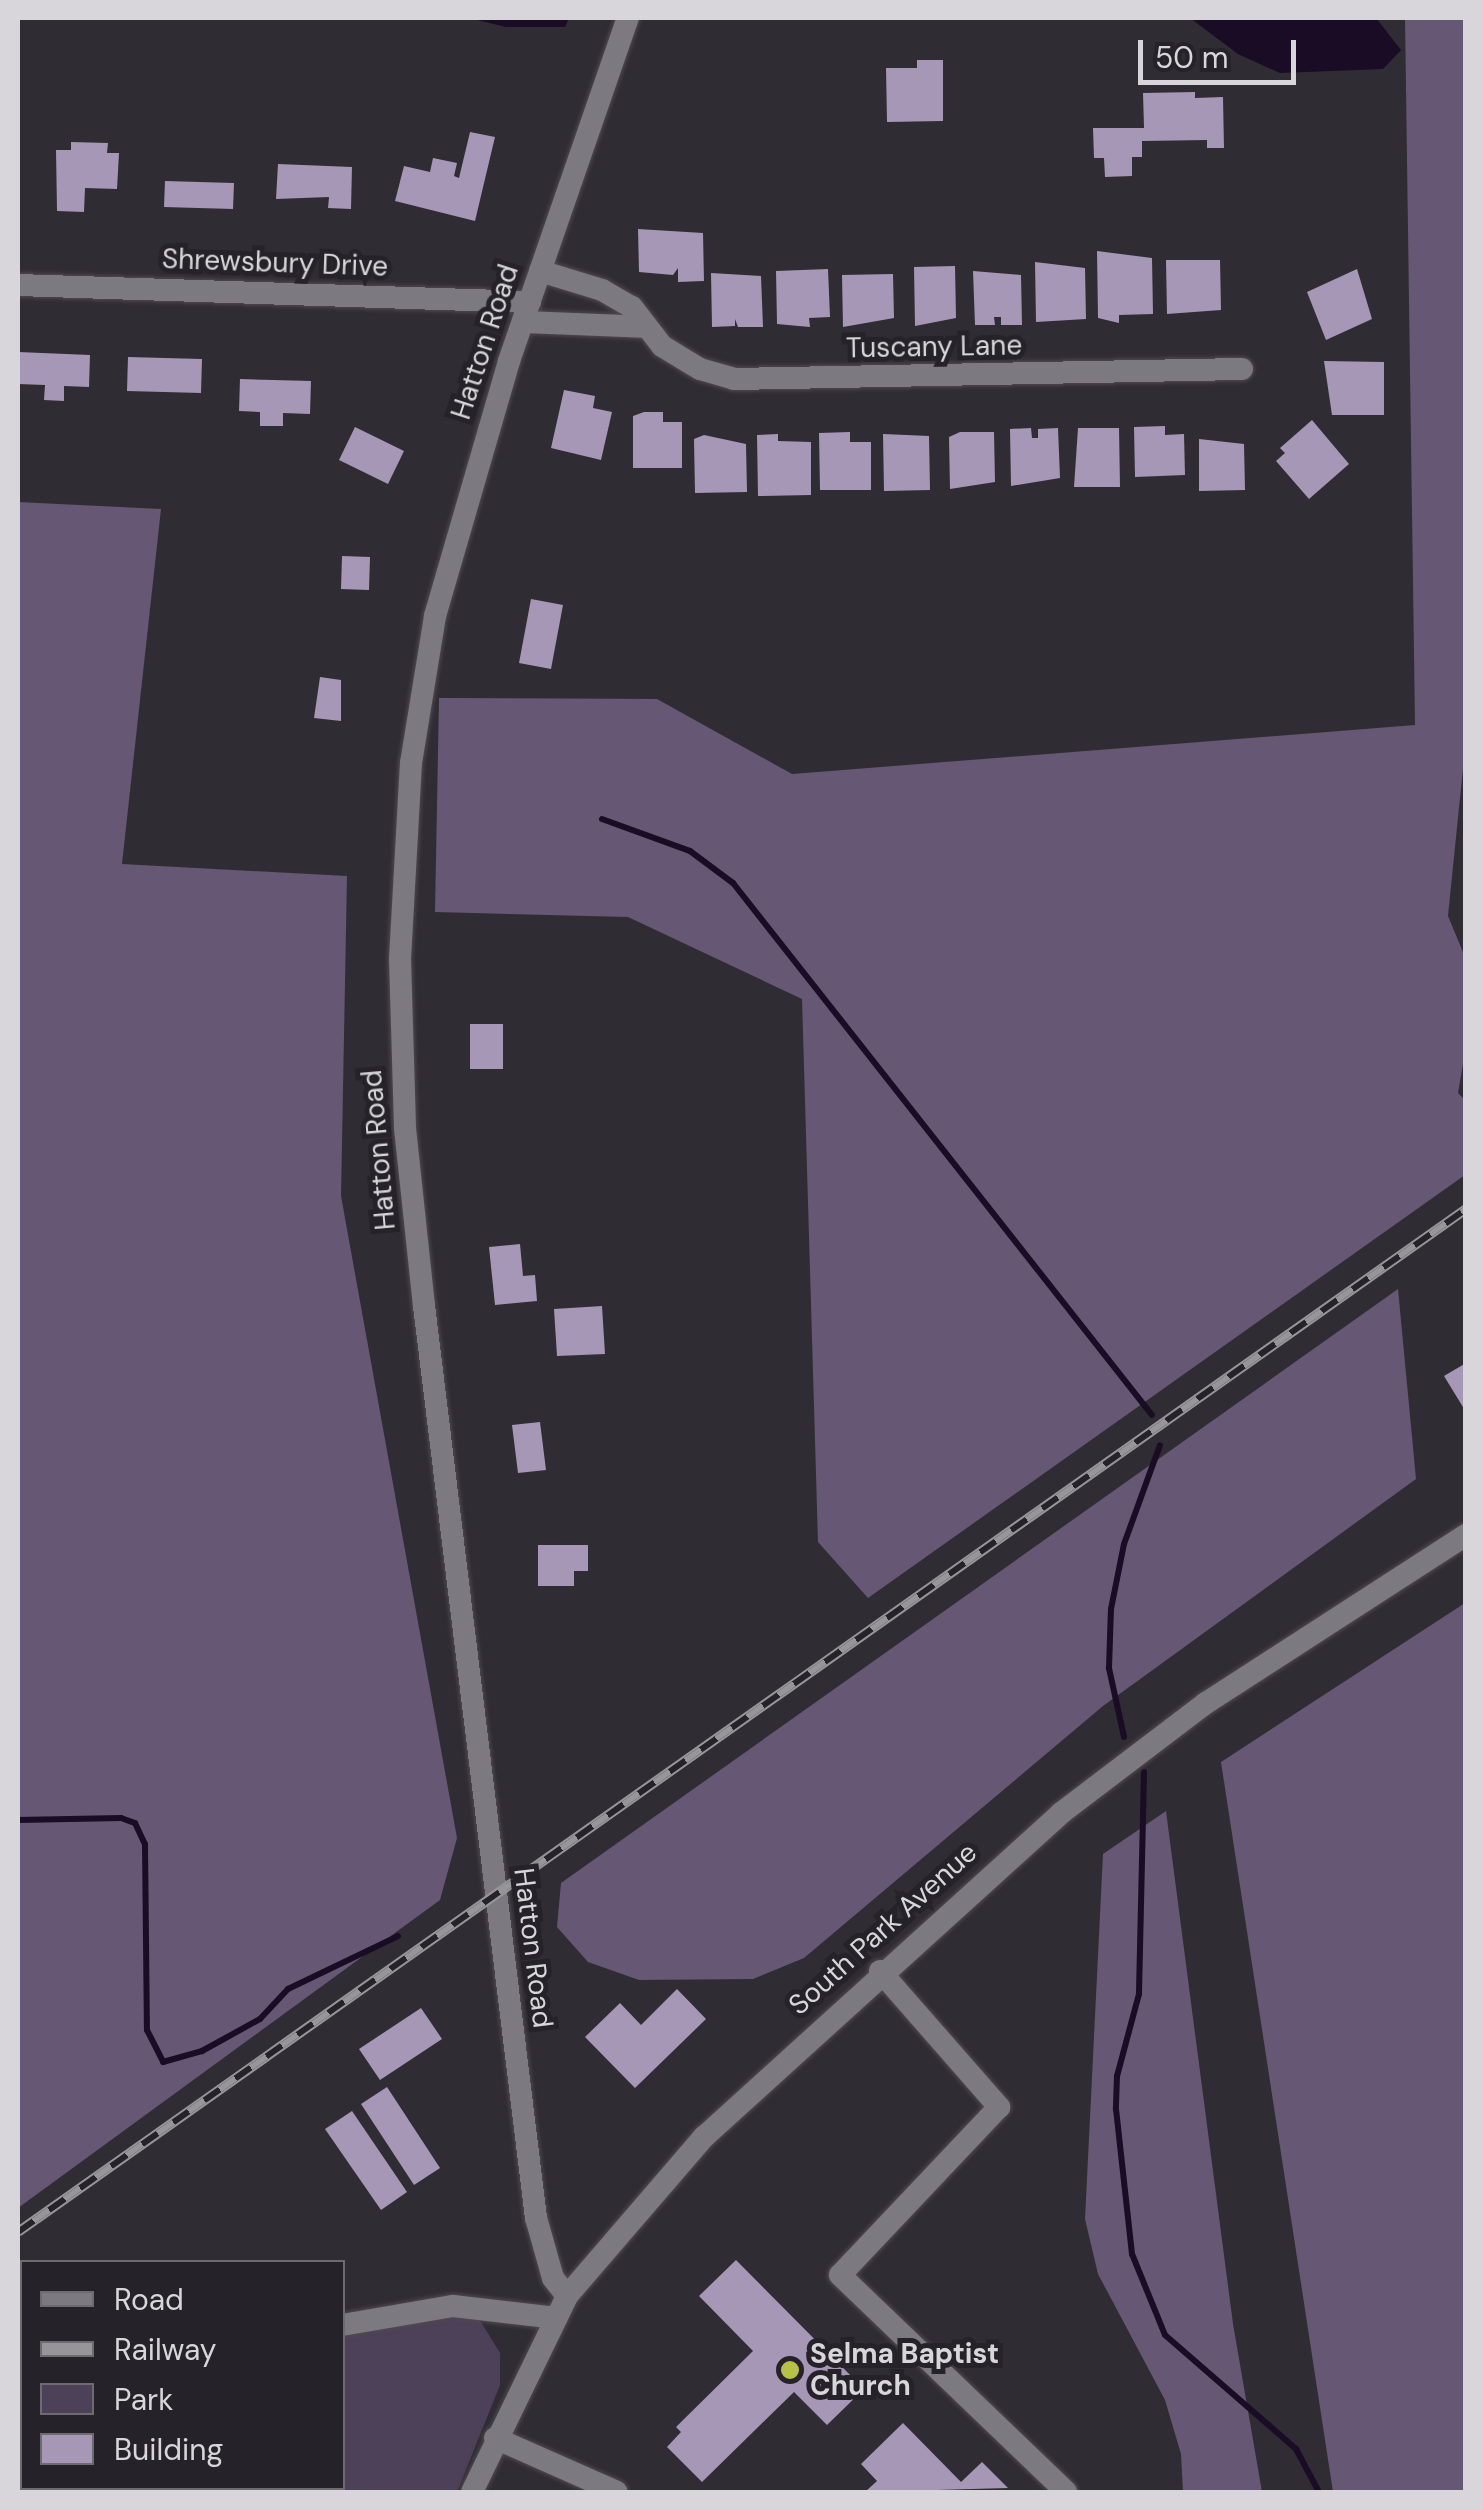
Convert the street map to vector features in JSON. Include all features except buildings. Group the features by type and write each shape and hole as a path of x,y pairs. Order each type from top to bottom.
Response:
{"street":[{"name":"Hatton Road","path":"567,2296 553,2278 536,2218 424,1306 400,1040 405,840 423,677 455,534 526,312 628,18"},
{"name":"Tuscany Lane","path":"540,271 602,290 632,307 645,327 700,369 734,379 1242,369"},
{"name":"Shrewsbury Drive","path":"18,285 526,312"},
{"path":"526,312 645,327"},
{"name":"South Park Avenue","path":"472,2492 567,2296 661,2181 880,1970 1124,1763 1466,1535"},
{"path":"880,1970 999,2107 840,2275 1066,2492"},
{"path":"345,2324 465,2306 556,2318"},
{"path":"495,2438 617,2492"}],"green space":[{"path":"450,2314 476,2314 500,2353 500,2385 457,2492 118,2492 345,2490 345,2334"}],"shaded area":[{"path":"469,18 569,18 565,27 506,27"},
{"path":"1190,18 1376,18 1401,50 1383,69 1280,73 1238,54"},
{"path":"1405,18 1465,18 1466,739 1448,916 1465,957 1465,1052 1458,1093 1465,1100 1465,1175 868,1598 818,1542 802,999 628,917 435,912 439,698 657,699 792,774 1415,725"},
{"path":"18,502 161,509 122,864 347,876 341,1196 457,1838 440,1900 18,2208"},
{"path":"1398,1289 1416,1479 1103,1706 804,1958 753,1979 639,1980 588,1962 557,1927 561,1883"},
{"path":"1465,1603 1465,2492 1333,2492 1221,1762"},
{"path":"1166,1811 1233,2324 1262,2492 1183,2492 1181,2454 1165,2400 1098,2274 1085,2219 1103,1854"}],"waterway":[{"path":"602,819 690,851 733,883 1152,1415"},
{"path":"1124,1737 1109,1668 1111,1609 1124,1544 1160,1445"},
{"path":"1144,1772 1139,1994 1117,2076 1116,2109 1132,2254 1165,2335 1296,2449 1319,2492"},
{"path":"18,1820 121,1818 135,1823 145,1844 147,2030 163,2062 202,2051 260,2019 288,1989 398,1936"}],"railway":[{"path":"18,2232 1466,1209"}],"place":[{"name":"Selma Baptist Church","path":"790,2370"}]}
